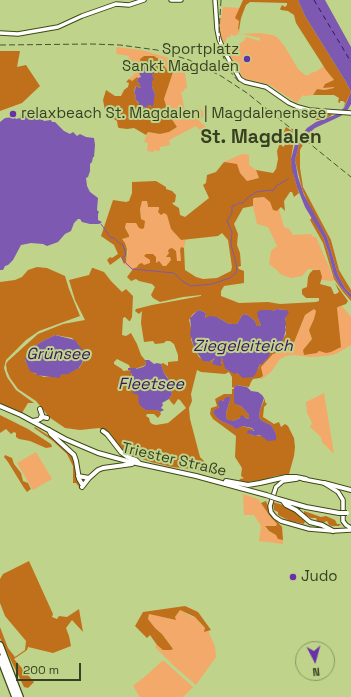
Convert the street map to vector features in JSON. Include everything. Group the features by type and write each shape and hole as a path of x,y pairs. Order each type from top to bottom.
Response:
{"highway":[{"path":"0,645 20,697"},
{"path":"0,658 15,697"}],"main road":[{"name":"Triester Straße","path":"0,406 98,453 221,482 314,509 349,513"},
{"path":"40,409 42,413 40,419"},
{"path":"32,421 47,418"},
{"path":"48,430 74,455 78,476 82,486 89,478 101,469 137,463"},
{"path":"103,431 121,452 136,460 137,463"},
{"path":"78,476 89,478"},
{"path":"221,482 224,481 248,485 286,477 306,479"},
{"path":"324,483 351,490"},
{"path":"283,501 310,522 324,526 333,531"}],"street":[{"path":"0,32 18,34 58,27 82,16 116,4 126,5 144,0"},
{"path":"171,0 181,0"},
{"path":"215,0 219,39 238,76 243,81 266,87 294,106 308,110 350,113"},
{"path":"290,479 306,479 324,483 338,492 342,497 342,518 346,525 351,529 333,531 309,529 278,520 272,514 270,503 274,490 278,485 290,479"},
{"path":"343,531 346,525"}],"shaded area":[{"path":"243,0 298,0 305,16 351,92 343,109 345,103 343,101 340,101 340,103 338,102 339,98 334,95 313,95 317,89 325,90 334,88 323,88 325,84 334,80 296,23 294,15 288,11 280,9 282,5 285,7 287,3 250,2 246,5 241,18 239,30 239,21 235,18"},
{"path":"223,7 240,8 236,18 239,21 238,29 240,31 234,36 231,34 230,37 227,37 225,43 222,43 220,24"},
{"path":"259,33 273,35 278,38 298,69 305,75 309,75 310,73 315,72 324,66 334,81 325,84 334,88 325,90 317,89 313,95 303,95 297,103 268,84 244,79 226,51 244,41 246,37 260,41 260,38 242,34"},
{"path":"117,47 141,50 194,65 195,69 185,73 187,88 181,92 185,111 200,109 206,113 199,121 206,127 202,132 196,126 169,140 170,145 160,147 160,151 147,151 148,143 144,142 148,132 160,134 169,132 177,127 169,115 164,99 173,72 167,70 160,60 154,56 144,56 140,59 142,65 139,73 141,77 137,77 132,81 129,79 135,73 132,70 131,67 133,66 131,63 127,62 129,56 117,54"},
{"path":"0,51 20,51 17,67 26,65 40,86 22,103 0,111"},
{"path":"144,56 154,56 160,60 167,70 173,72 164,99 169,115 177,127 169,132 160,134 148,132 146,135 134,128 119,128 117,121 107,118 106,116 103,100 106,90 115,96 121,96 124,90 128,87 129,83 126,82 129,79 132,81 137,77 137,82 142,87 140,88 136,86 134,94 136,95 135,99 142,107 146,108 147,105 150,105 151,107 155,94 152,87 152,75 155,69 154,67 146,64 141,64 140,59"},
{"path":"294,108 304,111 319,112 321,115 324,113 332,113 331,116 320,120 315,120 317,118 306,116 304,119 304,117 296,110 292,109"},
{"path":"286,127 298,135 294,140 291,159 294,177 299,193 294,197 292,192 290,192 284,201 285,211 281,207 277,211 273,210 270,202 264,197 254,198 253,206 243,208 234,224 238,234 237,245 240,253 241,266 238,267 244,271 244,283 224,286 221,291 221,296 239,303 268,302 280,304 316,302 319,301 319,298 306,298 302,294 302,289 307,287 310,273 313,270 320,270 322,277 320,284 331,287 334,294 336,294 339,292 335,283 348,301 346,304 337,308 341,347 331,352 326,353 319,351 317,353 304,355 303,350 312,339 309,330 316,311 314,309 305,315 291,350 285,350 273,354 261,367 263,376 253,379 249,387 236,385 234,388 232,387 232,377 229,372 225,374 201,372 197,370 191,394 192,401 189,408 190,419 200,457 204,461 204,472 151,462 126,453 117,446 105,431 99,428 80,430 65,428 49,417 36,401 18,389 10,378 6,364 38,334 63,324 85,320 75,300 69,280 89,275 93,268 104,272 122,292 126,289 133,296 132,317 130,321 125,317 123,318 122,335 126,336 131,333 141,355 145,360 146,365 135,369 130,368 129,365 117,359 114,364 123,371 131,370 134,391 138,395 141,405 145,410 157,410 161,414 158,418 154,414 147,414 146,416 152,424 156,425 168,423 186,408 180,400 178,399 174,405 169,399 172,394 171,388 161,364 163,363 168,366 168,362 178,361 178,355 174,344 170,341 155,344 153,341 144,342 141,323 142,311 139,314 135,311 136,309 152,305 201,295 160,302 151,295 155,287 152,284 136,279 131,281 127,277 139,264 142,263 144,265 150,263 150,260 144,256 146,254 153,254 156,257 156,263 159,261 163,266 166,266 171,260 170,257 166,257 169,253 168,251 172,248 176,251 177,261 181,261 181,247 184,248 185,270 196,277 203,279 217,278 231,271 232,267 228,240 222,233 218,236 181,240 171,229 167,215 164,213 161,215 158,212 159,207 148,207 147,201 142,201 140,209 141,219 145,221 144,228 139,228 136,223 126,223 125,228 129,237 122,239 127,249 126,262 124,264 121,257 110,265 107,260 118,254 114,245 101,236 113,200 129,201 132,193 132,182 156,181 176,195 175,202 172,203 179,208 180,215 185,217 209,198 203,185 206,183 207,175 216,172 224,162 237,164 240,173 247,181 259,178 256,170 273,173 276,169 278,159 277,151 280,143 283,147 285,145 281,138","holes":["276,309 286,310 286,334 280,344 271,351 264,362 260,364 258,369 240,375 227,370 222,358 222,364 212,364 216,358 209,362 205,361 199,357 195,350 191,339 189,320 197,311 199,310 206,313 205,318 217,317 231,324 237,324 243,314 248,315 255,321 257,326 261,326 258,318 258,312 273,311","55,335 72,338 78,344 82,352 84,358 83,362 79,368 66,374 44,377 30,370 25,360 27,355 39,343"]},
{"path":"302,139 305,141 300,150 300,168 303,187 331,240 339,270 351,290 351,294 345,288 338,275 327,237 310,208 302,189 295,160"},
{"path":"242,154 249,155 249,165 256,170 259,178 247,181 240,173 224,162"},
{"path":"265,197 270,202 273,210 277,211 279,209 284,227 289,229 293,235 311,234 313,237 316,237 334,280 321,280 320,270 308,269 302,276 291,278 280,274 269,264 271,251 277,246 268,227 257,224 253,206 253,199"},
{"path":"142,201 147,201 147,206 159,207 159,209 167,215 171,229 181,240 186,239 184,248 181,247 180,250 181,261 177,261 168,251 169,253 167,257 170,257 171,260 166,266 163,266 161,263 156,263 146,257 151,263 132,270 124,264 128,253 127,247 122,239 127,238 129,235 125,228 126,223 136,223 142,229 140,208"},
{"path":"312,217 323,237 334,275 340,286 351,298 351,301 334,279 323,243 310,220"},
{"path":"37,267 47,268 65,276 80,316 39,331 26,340 6,360 4,368 7,377 16,390 34,403 28,403 22,413 0,403 0,282 15,280 22,277 28,270"},
{"path":"342,306 351,317 351,345 336,354 326,356 286,356 280,359 271,372 260,379 263,376 261,367 273,354 285,350 291,350 305,315 314,309 316,311 309,330 312,339 303,350 323,352 338,307"},
{"path":"232,389 235,389 234,399 249,415 249,418 248,419 245,417 233,421 227,421 226,413 231,397 222,401 217,410 213,412 219,420 234,427 242,426 253,429 253,431 249,434 255,436 276,434 271,425 262,421 259,417 265,398 265,402 267,404 264,407 263,417 274,424 279,422 281,427 285,424 288,426 294,438 294,456 289,474 263,480 240,483 240,479 244,478 241,476 242,468 235,457 236,436 213,419 210,414 211,408 217,406 215,399 224,394 232,394"},
{"path":"324,393 334,454 322,442 321,437 310,427 312,423 307,413 306,402"},
{"path":"0,415 28,429 51,444 52,447 46,448 30,441 19,439 16,437 16,433 14,432 11,434 6,429 0,433"},
{"path":"35,427 54,439 72,455 75,460 80,488 76,483 73,483 73,466 67,454 53,441 34,428"},
{"path":"36,452 52,479 33,490 17,463"},
{"path":"5,455 12,458 14,464 21,473 23,481 28,483 31,489 27,492 4,457"},
{"path":"243,494 258,499 277,524 276,526 265,527 276,535 278,539 283,540 283,544 259,541 261,526 254,515 244,515"},
{"path":"266,501 271,515 282,527 283,540 278,539 276,535 269,531 265,526 276,526 277,524 261,503"},
{"path":"273,502 286,506 298,514 305,521 304,524 290,521 278,515 278,512 274,510"},
{"path":"304,511 321,517 326,516 335,520 337,524 341,524 339,526 332,526 329,525 327,521 323,523 317,521 316,518 311,518 304,514"},
{"path":"29,561 53,614 52,617 57,619 59,616 67,617 79,609 83,632 72,620 66,628 71,646 53,653 28,647 27,650 14,659 34,682 28,688 24,687 0,638 0,627 8,648 15,657 25,650 26,641 5,616 0,603 0,579 3,574"},
{"path":"185,606 198,612 211,630 204,632 205,628 195,617 180,610 175,617 176,620 149,614 148,619 162,634 173,649 171,650 163,650 157,645 150,635 147,638 135,626 143,612"},
{"path":"180,610 192,617 195,617 205,629 208,630 215,647 216,657 196,685 155,647 157,645 164,650 173,649 148,619 149,614 175,620 175,617"},
{"path":"162,661 164,661 193,687 183,697 140,697 133,686"}],"water":[{"path":"298,0 325,0 351,47 351,92 305,16"},
{"path":"143,64 154,67 156,66 155,72 152,75 154,80 152,81 152,87 155,94 153,106 148,105 146,108 139,105 135,99 136,95 134,94 136,86 141,87 137,82 138,78 141,77 139,73"},
{"path":"351,92 351,104 347,111 341,116 315,128 308,134 299,145 295,160 298,177 304,195 327,237 338,275 345,288 351,294 351,298 340,286 334,275 323,237 305,207 297,187 292,170 291,159 295,144 307,128 316,122 335,115 344,108"},
{"path":"29,111 35,111 34,114 39,116 44,121 51,120 52,122 55,122 64,131 70,134 73,132 77,136 80,134 86,137 94,138 94,157 90,164 88,177 86,178 87,186 90,192 98,198 98,220 102,222 99,224 90,224 82,222 78,219 74,223 71,231 65,234 58,242 47,246 43,244 31,243 21,245 13,260 5,266 3,270 0,270 0,122 5,118 20,118 20,115 25,116"},
{"name":"Ziegeleiteich","path":"276,309 286,310 289,312 285,319 286,329 284,337 279,347 271,351 268,358 260,364 253,377 243,378 237,373 235,374 227,370 222,358 222,365 220,366 212,364 215,358 209,362 203,361 195,350 190,334 190,318 197,311 199,310 206,313 205,318 210,316 217,317 231,324 237,324 243,314 248,315 255,321 257,326 261,326 257,312 261,310 273,311"},
{"name":"Grünsee","path":"55,335 75,340 83,351 84,358 82,363 78,369 68,374 60,375 60,378 36,375 37,374 30,371 25,359 39,343"},
{"name":"Fleetsee","path":"145,360 149,360 154,364 161,364 164,373 171,383 169,386 172,394 169,399 162,403 163,405 161,408 164,410 160,412 157,410 145,410 139,404 138,395 132,393 134,390 131,387 132,374 130,373 131,370 128,370 128,368 136,369 143,367 146,365"},
{"path":"236,385 247,387 251,391 258,392 262,395 264,398 259,417 262,421 271,425 276,434 276,440 268,441 260,435 255,436 247,433 248,430 254,431 252,428 242,426 236,429 219,420 214,414 213,412 219,407 218,402 220,400 223,401 226,397 231,397 226,413 227,420 233,421 240,418 241,415 248,419 249,418 249,415 242,407 234,403 234,388"}],"waterway":[{"path":"101,224 111,238 114,238 123,245 126,255 122,259 132,269 174,273 182,281 191,286 212,284 230,278 236,273 237,268 231,245 232,232 227,221 232,213 232,206 238,203 243,203 247,198 256,192 273,191 276,186 288,179"}],"ferry route":[{"path":"314,0 351,62"}],"railway":[{"path":"221,0 219,32 220,48 228,69 239,82"},
{"path":"0,45 120,45 157,50 189,60 221,76 247,93 351,177"}],"place":[{"name":"Sportplatz Sankt Magdalen","path":"247,59"},
{"name":"relaxbeach St. Magdalen | Magdalenensee","path":"13,114"},
{"name":"Judo","path":"293,577"}],"district":[{"name":"St. Magdalen","path":"261,138"}]}
